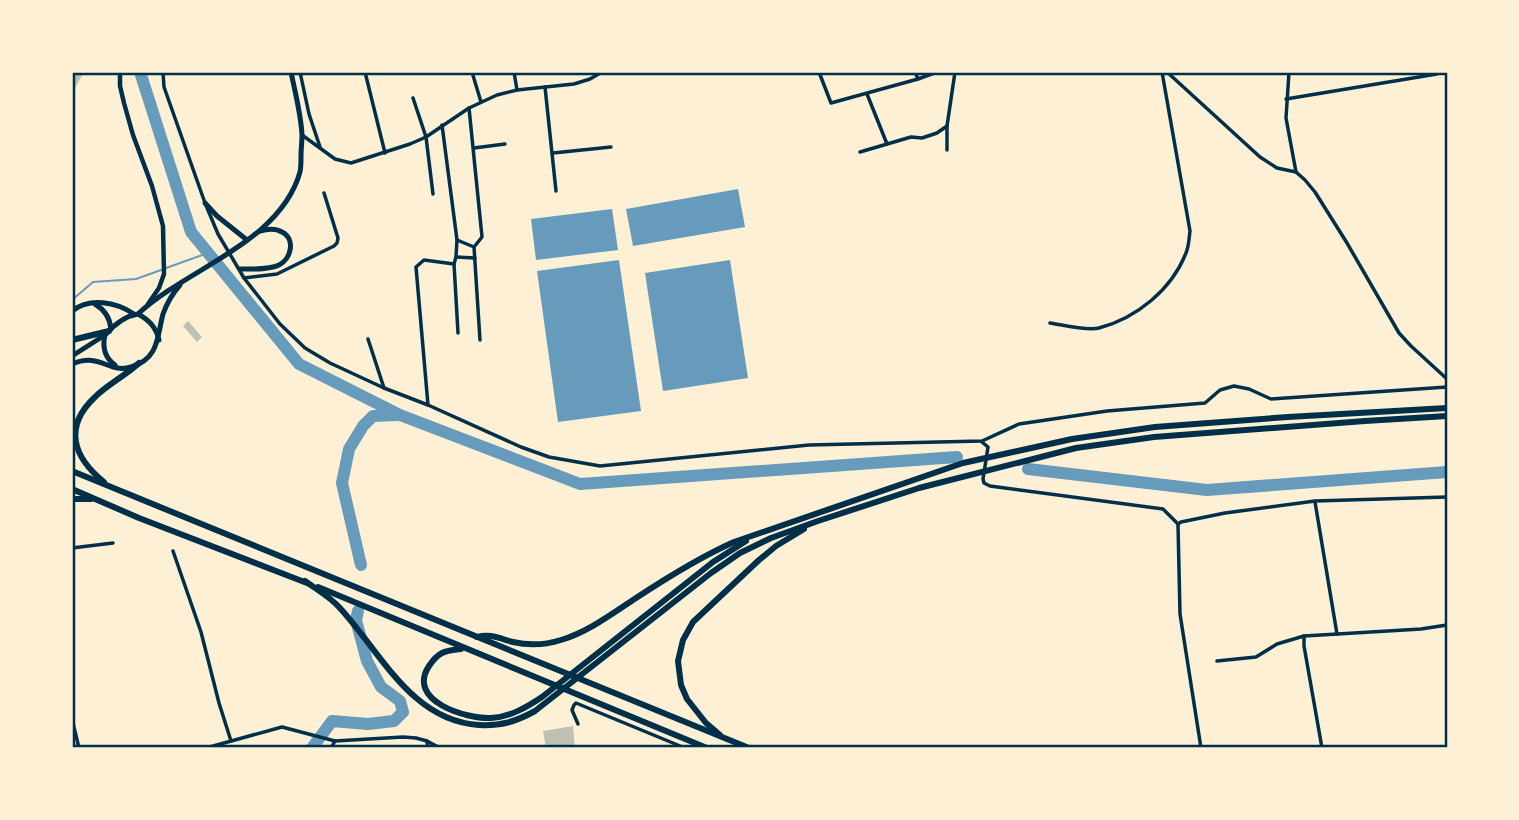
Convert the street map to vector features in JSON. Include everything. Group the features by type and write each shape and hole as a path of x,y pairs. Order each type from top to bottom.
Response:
{"highway":[{"path":"72,340 108,332"},
{"path":"112,486 92,471 79,453 75,436 77,423 94,397 139,363"},
{"path":"477,637 488,635 534,646 564,639 594,625 674,573 734,542 963,463 1072,439 1154,427 1447,408"},
{"path":"589,664 740,553 771,538 919,488 1076,448 1154,437 1447,416"},
{"path":"72,471 749,748"},
{"path":"72,489 139,518 305,581 707,748"},
{"path":"72,499 86,498 102,502"},
{"path":"725,739 706,723 687,699 681,685 678,662 683,640 693,622 759,560 776,546 818,521"},
{"path":"305,581 338,604 401,684 428,707 450,719 496,726 519,720 713,562 760,533"},
{"path":"465,649 445,651 433,660 425,673 425,687 435,701 466,716 494,718 544,700"}],"main road":[{"path":"72,356 167,290 240,245 260,231 275,215 290,194 300,172 302,135 291,72"},
{"path":"205,203 216,216 247,240"},
{"path":"240,269 277,266 284,262 289,254 290,242 281,231 260,231"},
{"path":"72,364 96,360 115,368 125,368 139,363 159,340 167,304 186,279"},
{"path":"72,311 89,302 118,306 150,323 159,340"},
{"path":"89,302 98,306 109,320 104,348 107,358 117,366 125,368"}],"street":[{"path":"120,72 124,103 163,226 164,274 159,288 148,304"},
{"path":"163,72 164,87 218,234 244,278 280,324 305,348 330,363 549,457 600,466 809,445 982,441 1019,424 1107,411 1205,403 1220,390 1234,386 1249,389 1271,399 1447,387"},
{"path":"300,72 309,114 321,150"},
{"path":"365,72 385,153"},
{"path":"472,72 481,102"},
{"path":"514,72 517,90"},
{"path":"302,135 335,159 351,163 385,153 426,136 469,108 497,95 573,84 602,72"},
{"path":"820,72 831,103 937,72"},
{"path":"915,72 918,79"},
{"path":"947,150 947,126 955,72"},
{"path":"1164,72 1260,157 1277,169 1296,172"},
{"path":"1050,323 1096,329 1130,315 1156,298 1175,275 1187,251 1190,231 1164,72"},
{"path":"1289,72 1286,118 1296,172 1315,192 1399,333 1447,379"},
{"path":"1286,99 1437,74"},
{"path":"545,87 556,191"},
{"path":"867,93 887,144"},
{"path":"413,98 426,136 433,194"},
{"path":"469,108 482,237 474,247 480,340"},
{"path":"442,125 457,240 454,264 458,333"},
{"path":"860,152 911,136 922,138 937,134 947,126"},
{"path":"474,148 505,144"},
{"path":"553,153 611,147"},
{"path":"244,278 277,274 337,243 324,193"},
{"path":"457,240 474,247"},
{"path":"456,257 475,258"},
{"path":"428,405 416,267 425,260 454,264"},
{"path":"368,339 384,388"},
{"path":"982,441 988,447 982,479 990,486 1163,509 1178,524 1180,614 1201,748"},
{"path":"1178,524 1225,513 1315,501 1447,497"},
{"path":"1315,501 1337,634"},
{"path":"72,548 113,543"},
{"path":"173,551 201,632 228,742 227,748"},
{"path":"1217,661 1256,657 1277,644 1304,636 1447,625"},
{"path":"1304,636 1322,748"},
{"path":"578,724 572,710 576,703 685,748"},
{"path":"72,719 79,748"},
{"path":"206,748 282,727 335,741 403,737 427,741 440,748"},
{"path":"331,748 335,741"},
{"path":"427,741 428,748"}],"water":[{"path":"738,189 745,227 633,246 626,209"},
{"path":"612,209 618,250 536,260 531,219"},
{"path":"619,260 641,411 558,422 537,271"},
{"path":"730,260 748,378 663,391 645,273"}],"building":[{"path":"72,72 84,72 72,93"},
{"path":"188,321 202,337 197,342 183,326"},
{"path":"573,726 575,748 546,748 543,731"}],"waterway":[{"path":"141,72 191,232 299,364 400,415 580,484 957,457"},
{"path":"166,268 208,253"},
{"path":"72,300 93,282 136,279 161,270"},
{"path":"361,565 342,483 349,449 363,426 373,416 398,415"},
{"path":"1028,469 1207,490 1447,472"},
{"path":"312,748 332,721 368,724 394,721 403,712 400,701 381,687 367,661 356,620 358,611"}]}
